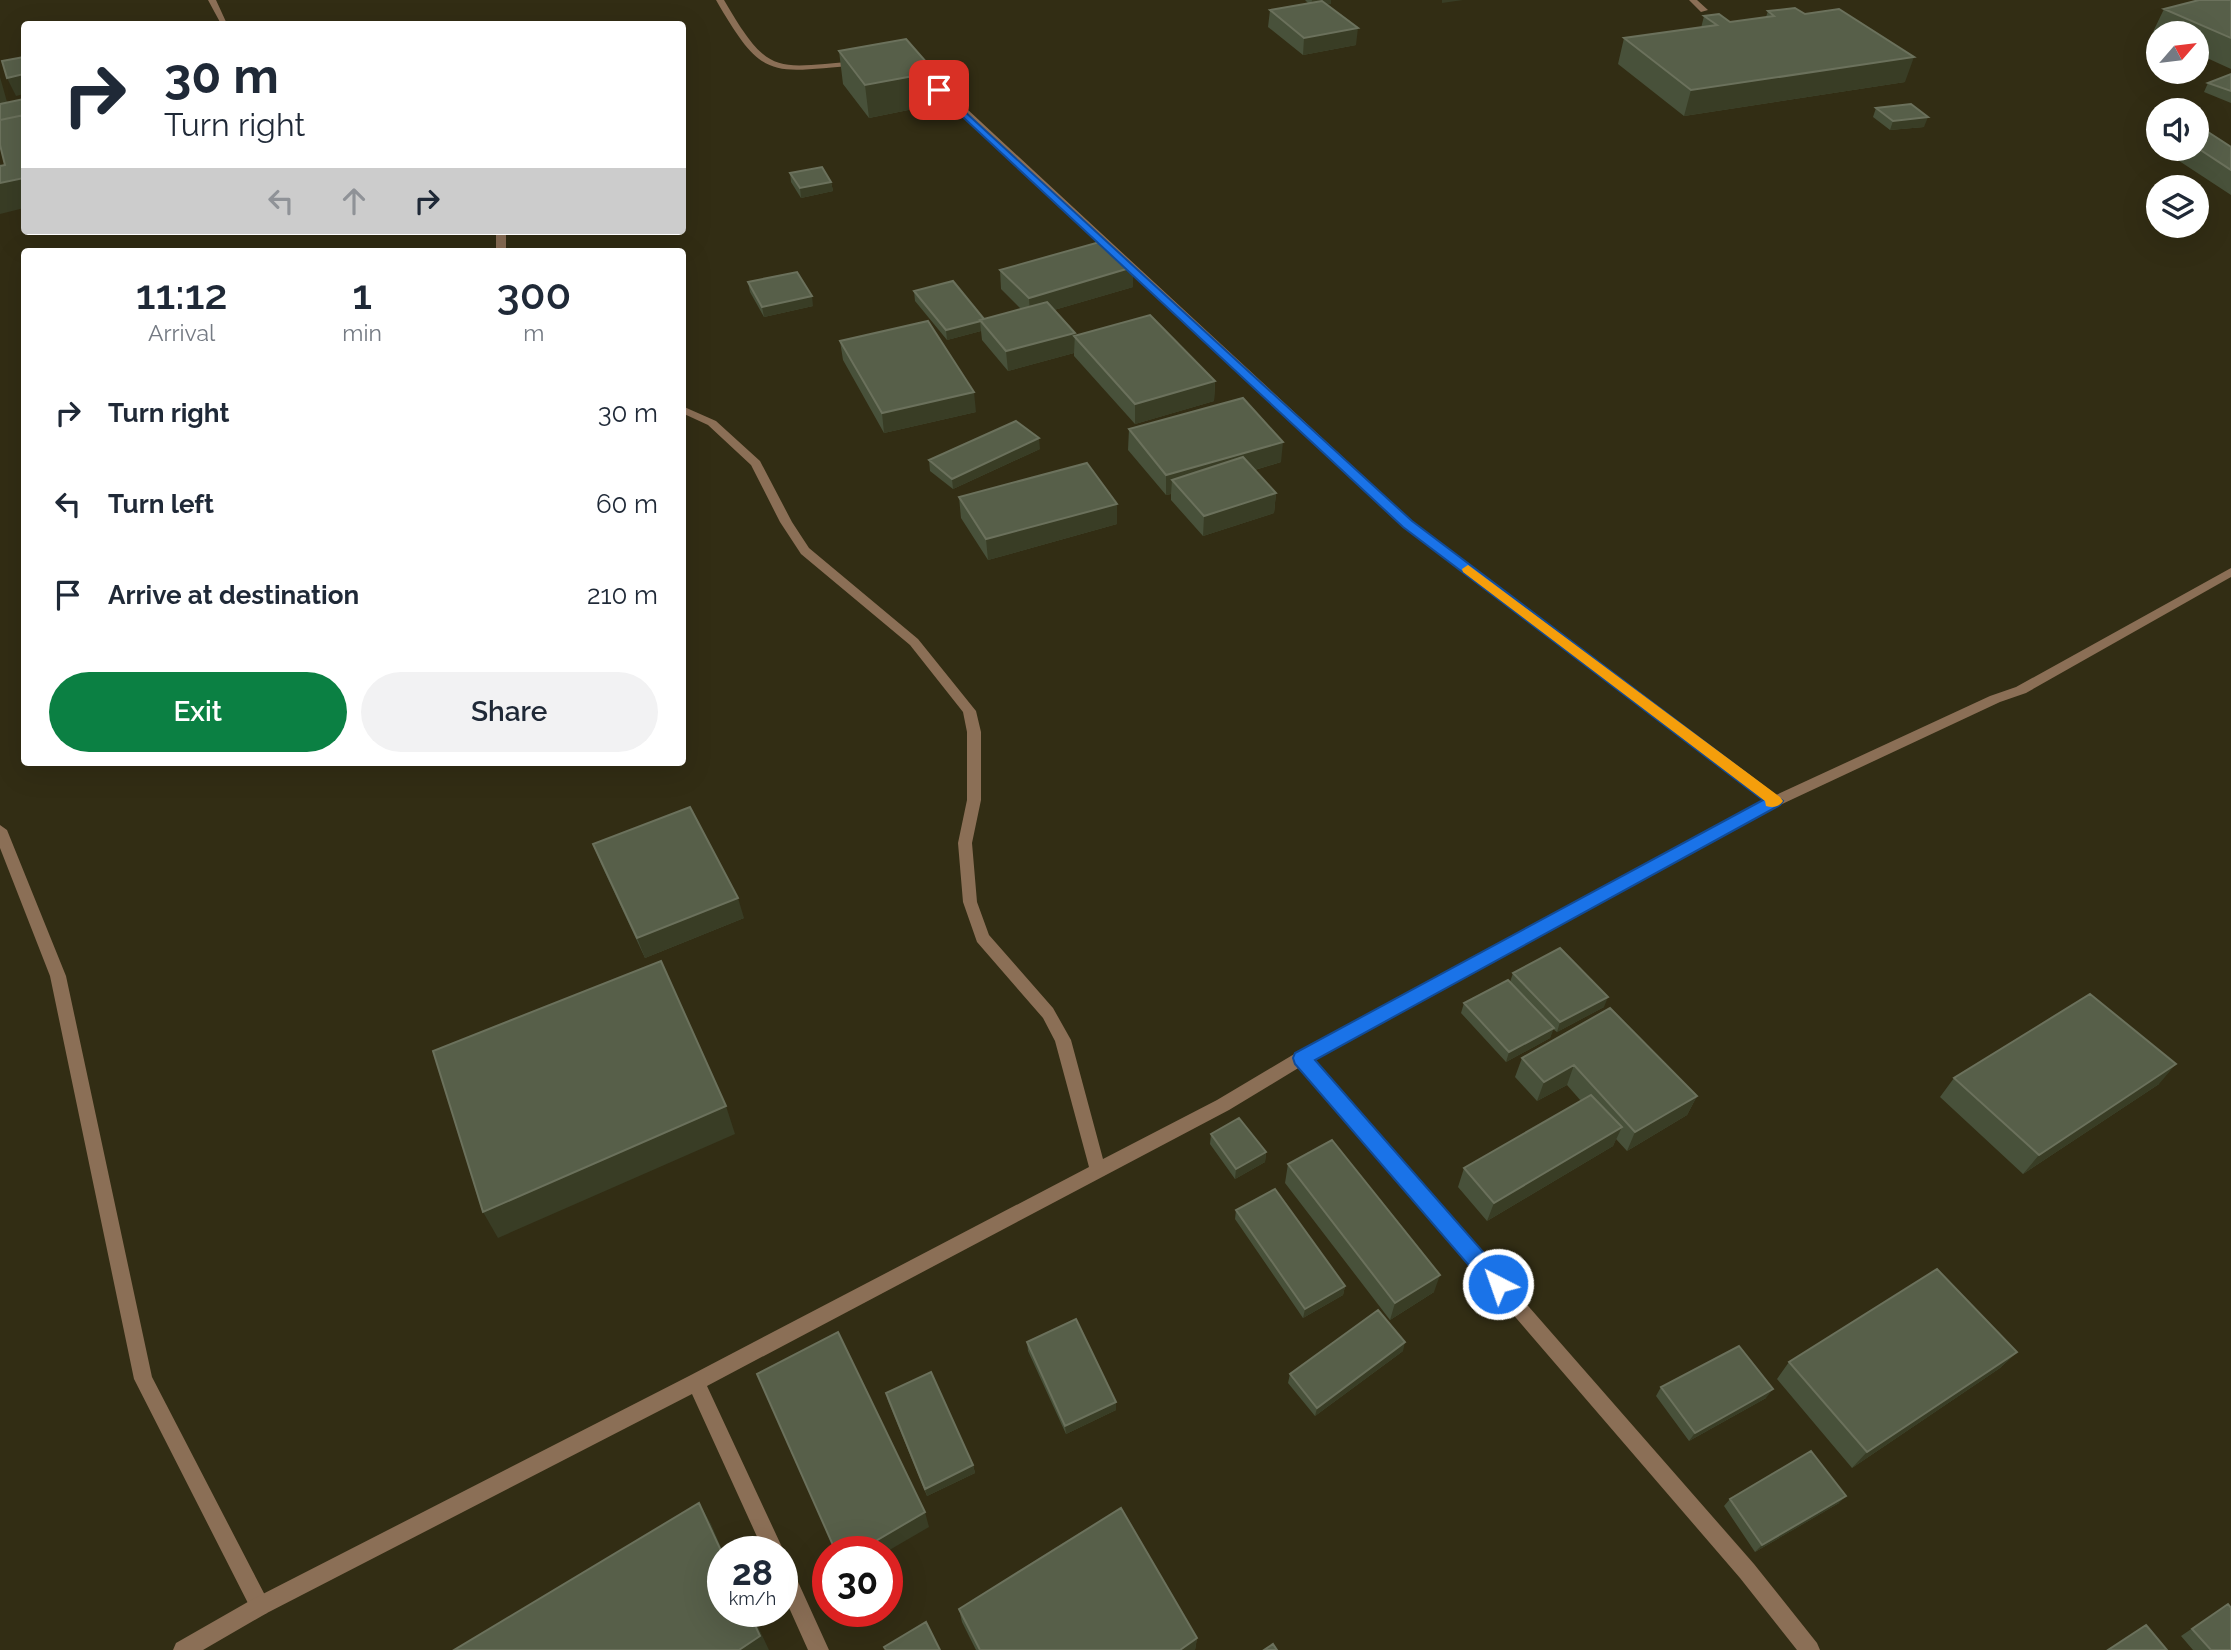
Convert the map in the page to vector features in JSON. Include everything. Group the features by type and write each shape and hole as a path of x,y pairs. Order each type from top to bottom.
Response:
{"street":[{"path":"212,0 222,21"},
{"path":"719,0 757,54 771,65 785,68 867,62"},
{"path":"1693,0 1704,10"},
{"path":"914,66 1408,524 1775,801"},
{"path":"686,410 712,423 756,463 786,522 805,551 914,642 969,711 974,732 974,800 965,843 970,902 982,938 1048,1013 1063,1040 1098,1170"},
{"path":"183,1650 260,1606 696,1382 1223,1105 1302,1058 1775,801 1995,699 2021,690 2231,572"},
{"path":"0,830 58,976 142,1379 260,1606"},
{"path":"1302,1058 1747,1571 1810,1650"},
{"path":"696,1382 767,1536"},
{"path":"798,1604 819,1650"}],"building":[{"path":"2199,0 2231,0 2231,38 2209,28 2209,21 2192,21 2164,9"},
{"path":"1322,1 1358,28 1304,38 1270,10"},
{"path":"1795,8 1805,14 1839,9 1914,57 1691,90 1624,38 1717,25 1704,16 1719,14 1730,22 1774,16 1768,11"},
{"path":"906,39 935,72 865,85 839,51"},
{"path":"21,58 21,75 7,78 2,61"},
{"path":"2231,74 2231,91 2209,83"},
{"path":"21,100 21,116 0,120 0,104"},
{"path":"1911,104 1928,117 1893,121 1876,108"},
{"path":"21,116 21,179 0,183 0,166 5,165 0,145 0,120"},
{"path":"2209,133 2231,147 2231,170 2209,156"},
{"path":"822,167 831,182 800,188 790,173"},
{"path":"1103,241 1133,267 1029,298 1000,270"},
{"path":"797,272 812,296 762,307 748,282"},
{"path":"953,281 984,319 946,330 914,291"},
{"path":"1047,302 1075,333 1006,351 980,320"},
{"path":"1150,315 1215,381 1135,404 1074,336"},
{"path":"928,321 974,392 882,413 840,341"},
{"path":"1243,398 1283,442 1166,475 1129,429"},
{"path":"1016,421 1039,438 952,479 929,460"},
{"path":"1243,457 1276,493 1204,516 1172,480"},
{"path":"1087,463 1117,504 986,539 959,497"},
{"path":"690,807 738,898 637,938 593,844"},
{"path":"1560,948 1608,997 1560,1022 1513,973"},
{"path":"661,961 726,1106 483,1212 433,1051"},
{"path":"1508,980 1554,1028 1509,1052 1464,1003"},
{"path":"2090,994 2176,1064 2039,1155 1954,1078"},
{"path":"1610,1008 1697,1096 1635,1132 1574,1065 1544,1082 1522,1058"},
{"path":"1591,1095 1622,1127 1494,1203 1464,1168"},
{"path":"1239,1118 1266,1152 1236,1169 1211,1134"},
{"path":"1332,1140 1440,1275 1395,1303 1288,1164"},
{"path":"1275,1189 1345,1286 1305,1309 1236,1210"},
{"path":"1937,1269 2017,1352 1867,1452 1789,1362"},
{"path":"1378,1310 1405,1342 1317,1408 1290,1374"},
{"path":"1076,1319 1116,1402 1065,1426 1027,1342"},
{"path":"838,1332 925,1512 884,1536 829,1536 757,1374"},
{"path":"1739,1346 1773,1389 1695,1433 1661,1387"},
{"path":"931,1372 973,1465 925,1489 886,1393"},
{"path":"1811,1451 1846,1496 1762,1545 1730,1499"},
{"path":"699,1503 714,1536 707,1536 707,1627 756,1627 760,1636 739,1650 454,1650"},
{"path":"1121,1508 1197,1638 1180,1650 980,1650 959,1609"},
{"path":"2228,1604 2231,1608 2231,1650 2211,1650 2192,1629"},
{"path":"926,1622 940,1650 886,1650 884,1647"},
{"path":"2146,1625 2167,1650 2108,1650"},
{"path":"1273,1644 1277,1650 1264,1650"}],"slow traffic":[{"path":"1468,569 1775,801 1772,802"}],"route":[{"path":"939,90 1408,524 1775,801 1302,1058 1498,1284"}]}
